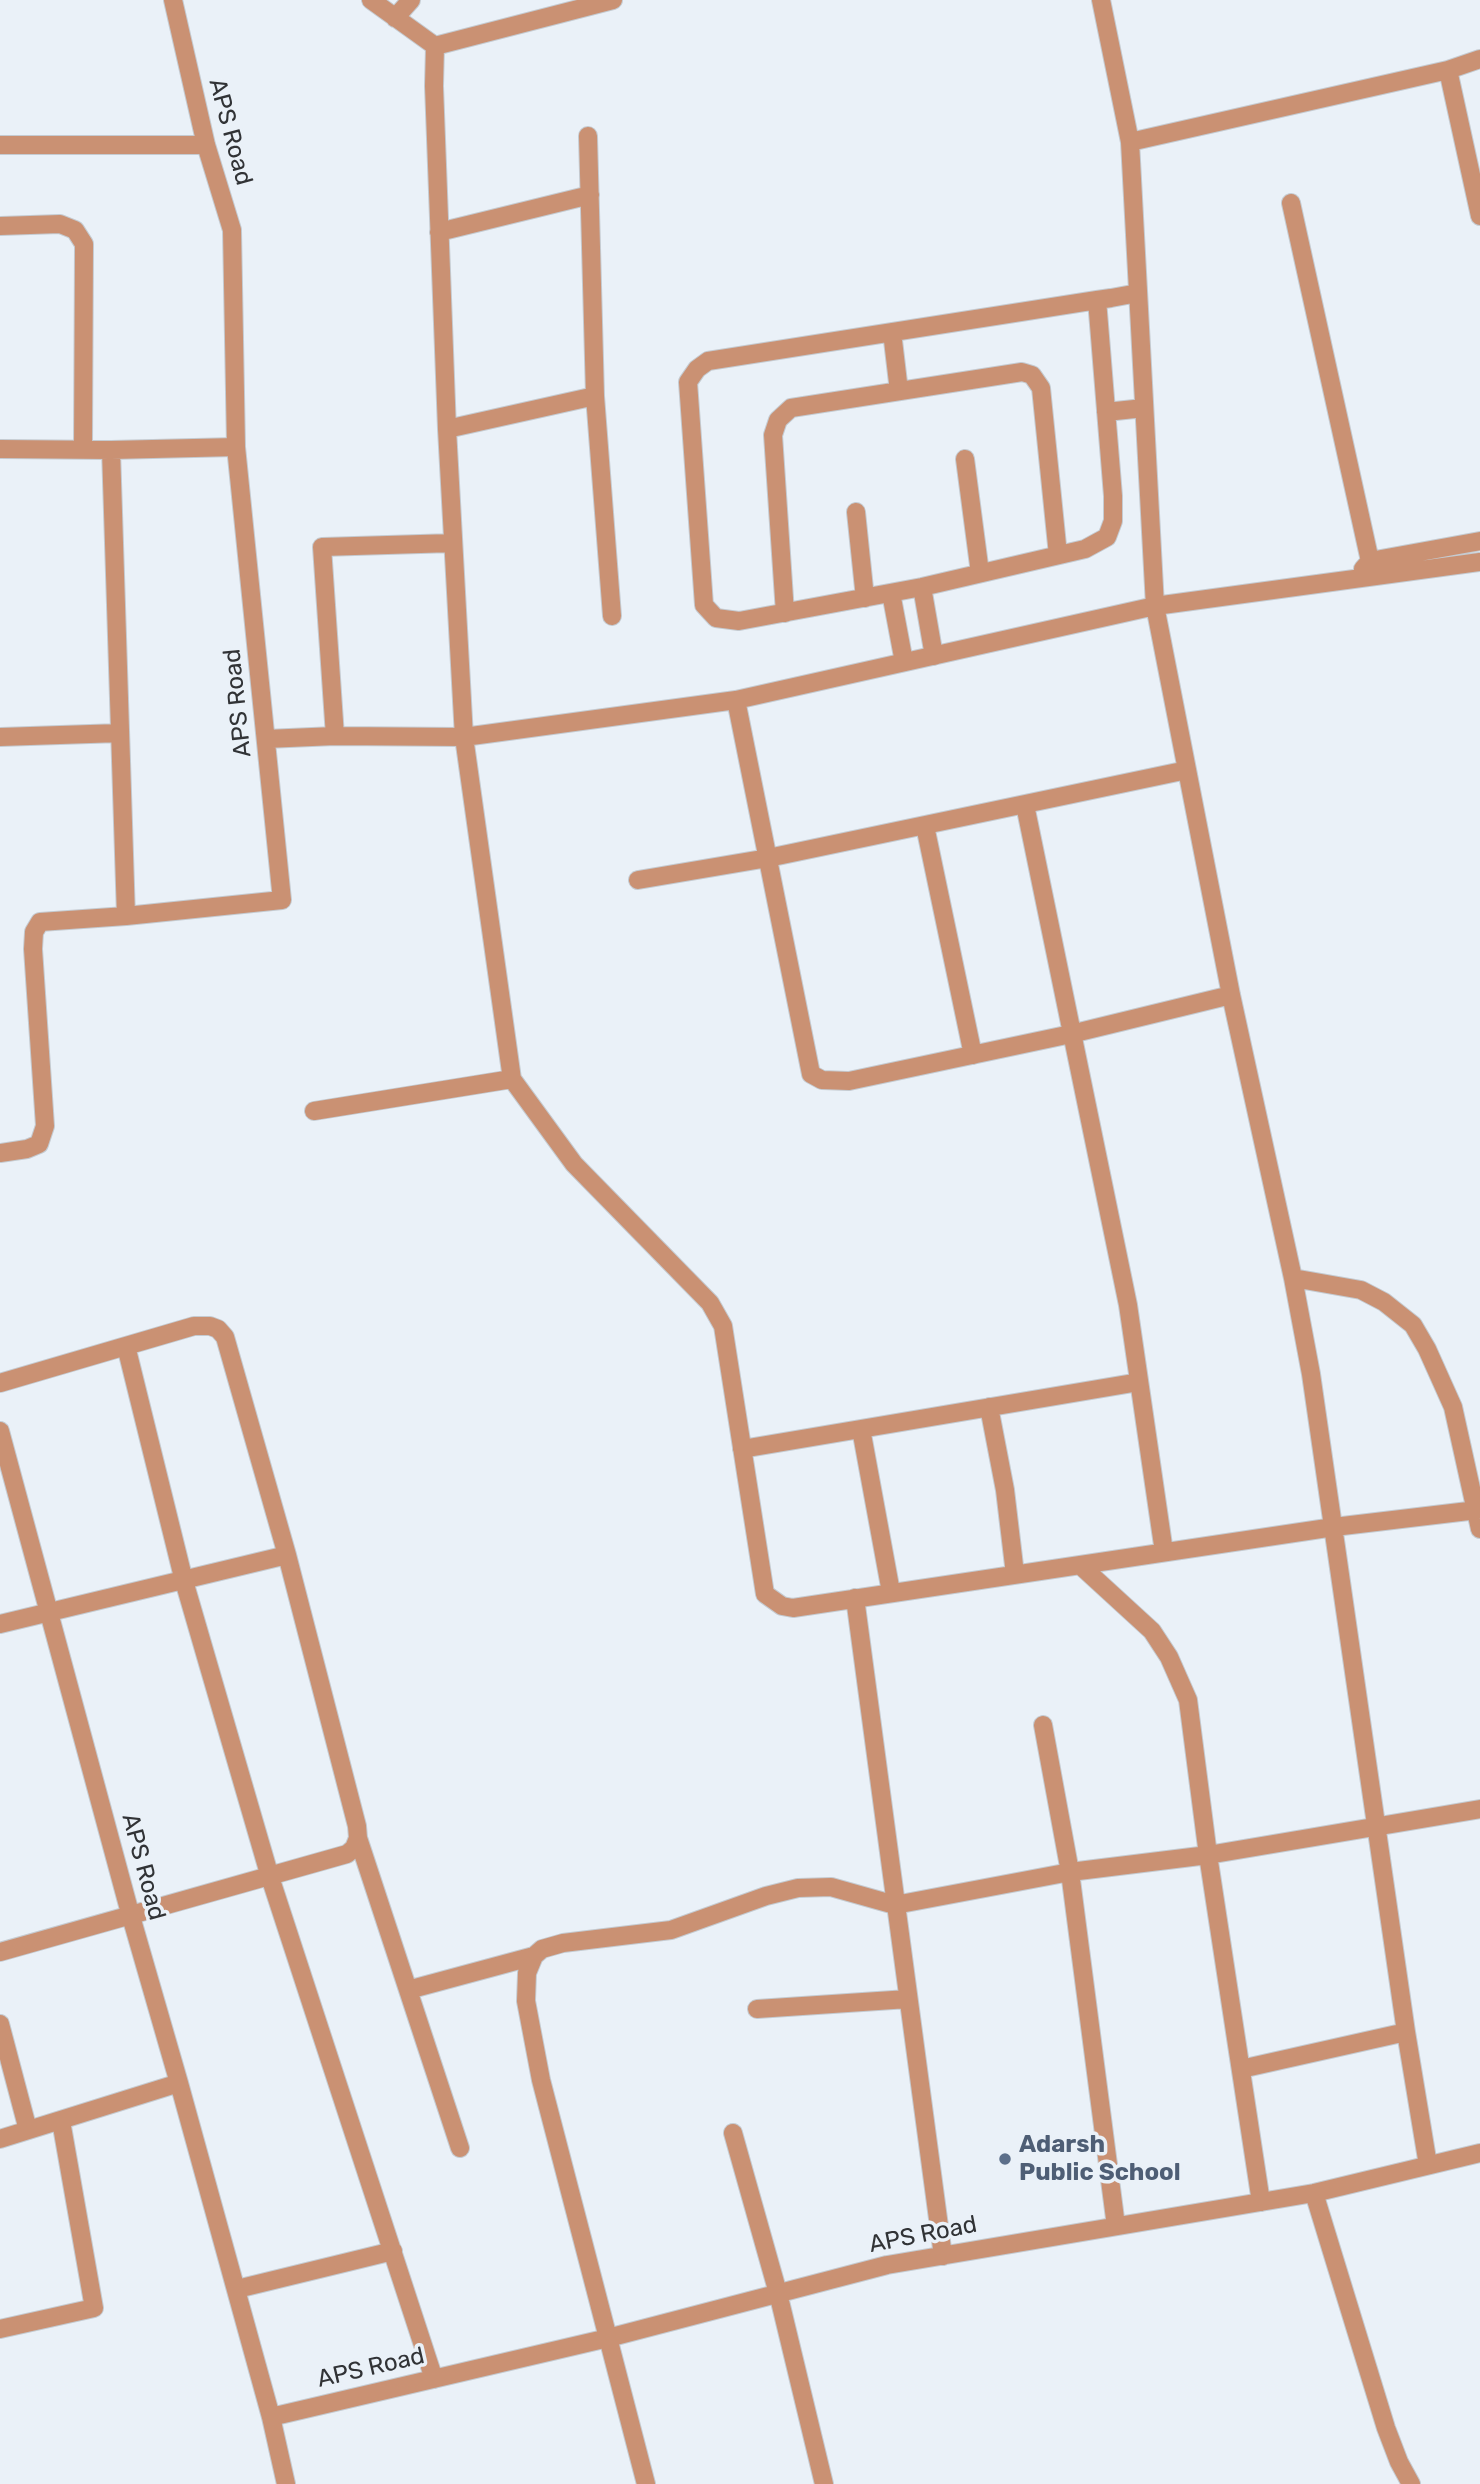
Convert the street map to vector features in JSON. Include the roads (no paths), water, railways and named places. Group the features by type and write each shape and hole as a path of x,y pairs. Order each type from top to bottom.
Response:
{"street":[{"name":"APS Road","path":"0,1153 27,1149 39,1144 45,1126 33,949 34,933 40,922 282,900 236,447 232,230 206,145 173,0"},
{"path":"370,0 435,46 613,0"},
{"path":"395,18 411,0"},
{"path":"1101,0 1130,142 1154,606 1231,995 1293,1278 1311,1374 1406,2032 1428,2165"},
{"path":"435,46 447,429 464,737 512,1079 575,1164 710,1303 723,1326 765,1594 782,1606 793,1608 1334,1527 1477,1510"},
{"path":"1130,142 1480,60"},
{"path":"1448,69 1480,216"},
{"path":"588,135 595,396 612,616"},
{"path":"0,145 206,145"},
{"path":"439,232 590,195"},
{"path":"1291,203 1370,561"},
{"path":"0,226 60,225 75,230 84,244 83,449"},
{"path":"1097,300 1114,520 1107,537 1085,549 922,587 739,621 716,618 704,605 688,382 697,369 708,361 1138,293"},
{"path":"891,332 899,391"},
{"path":"785,613 774,435 778,420 791,408 1022,372 1032,375 1041,388 1058,555"},
{"path":"447,429 595,396"},
{"path":"1106,412 1144,408"},
{"path":"0,449 236,447"},
{"path":"111,450 125,916"},
{"path":"965,459 980,573"},
{"path":"856,512 865,598"},
{"path":"1357,577 1370,561 1480,541"},
{"path":"335,736 322,547 453,543"},
{"path":"266,738 464,737 736,700 1154,606 1480,562"},
{"path":"922,587 933,656"},
{"path":"891,593 904,662"},
{"path":"736,700 811,1074 822,1080 849,1081 1071,1034 1231,995"},
{"path":"0,737 120,733"},
{"path":"638,880 768,858 1187,770"},
{"path":"1025,805 1128,1306 1164,1552"},
{"path":"925,826 973,1055"},
{"path":"314,1111 512,1079"},
{"path":"1293,1278 1361,1290 1384,1302 1413,1325 1453,1407 1480,1529"},
{"path":"0,1383 194,1326 210,1326 218,1329 225,1337 286,1555 358,1838 460,2148"},
{"path":"125,1346 184,1581 270,1877 434,2379"},
{"path":"741,1449 1139,1382"},
{"path":"989,1407 1015,1574"},
{"path":"861,1429 891,1592"},
{"name":"APS Road","path":"0,1432 130,1913 180,2083 271,2417 608,2337 887,2265 1314,2193 1480,2153"},
{"path":"0,1624 286,1555"},
{"path":"1080,1565 1152,1631 1169,1657 1188,1700 1208,1855 1261,2202"},
{"path":"855,1598 943,2256"},
{"path":"1043,1725 1070,1872 1116,2226"},
{"path":"408,1990 534,1956 542,1949 564,1943 671,1930 766,1896 798,1888 831,1886 895,1905 1070,1872 1208,1855 1480,1809"},
{"path":"0,1952 130,1913 347,1854 358,1838"},
{"path":"534,1956 527,1973 526,2001 541,2080 646,2484"},
{"path":"757,2009 908,1999"},
{"path":"0,2024 28,2130"},
{"path":"1241,2070 1406,2032"},
{"path":"0,2139 180,2083"},
{"path":"0,2329 94,2308 61,2121"},
{"path":"733,2133 778,2293 824,2484"},
{"path":"1314,2193 1386,2428 1411,2484"},
{"path":"237,2289 393,2251"},
{"path":"271,2417 285,2484"}],"place":[{"name":"Adarsh Public School","path":"1005,2159"}]}
